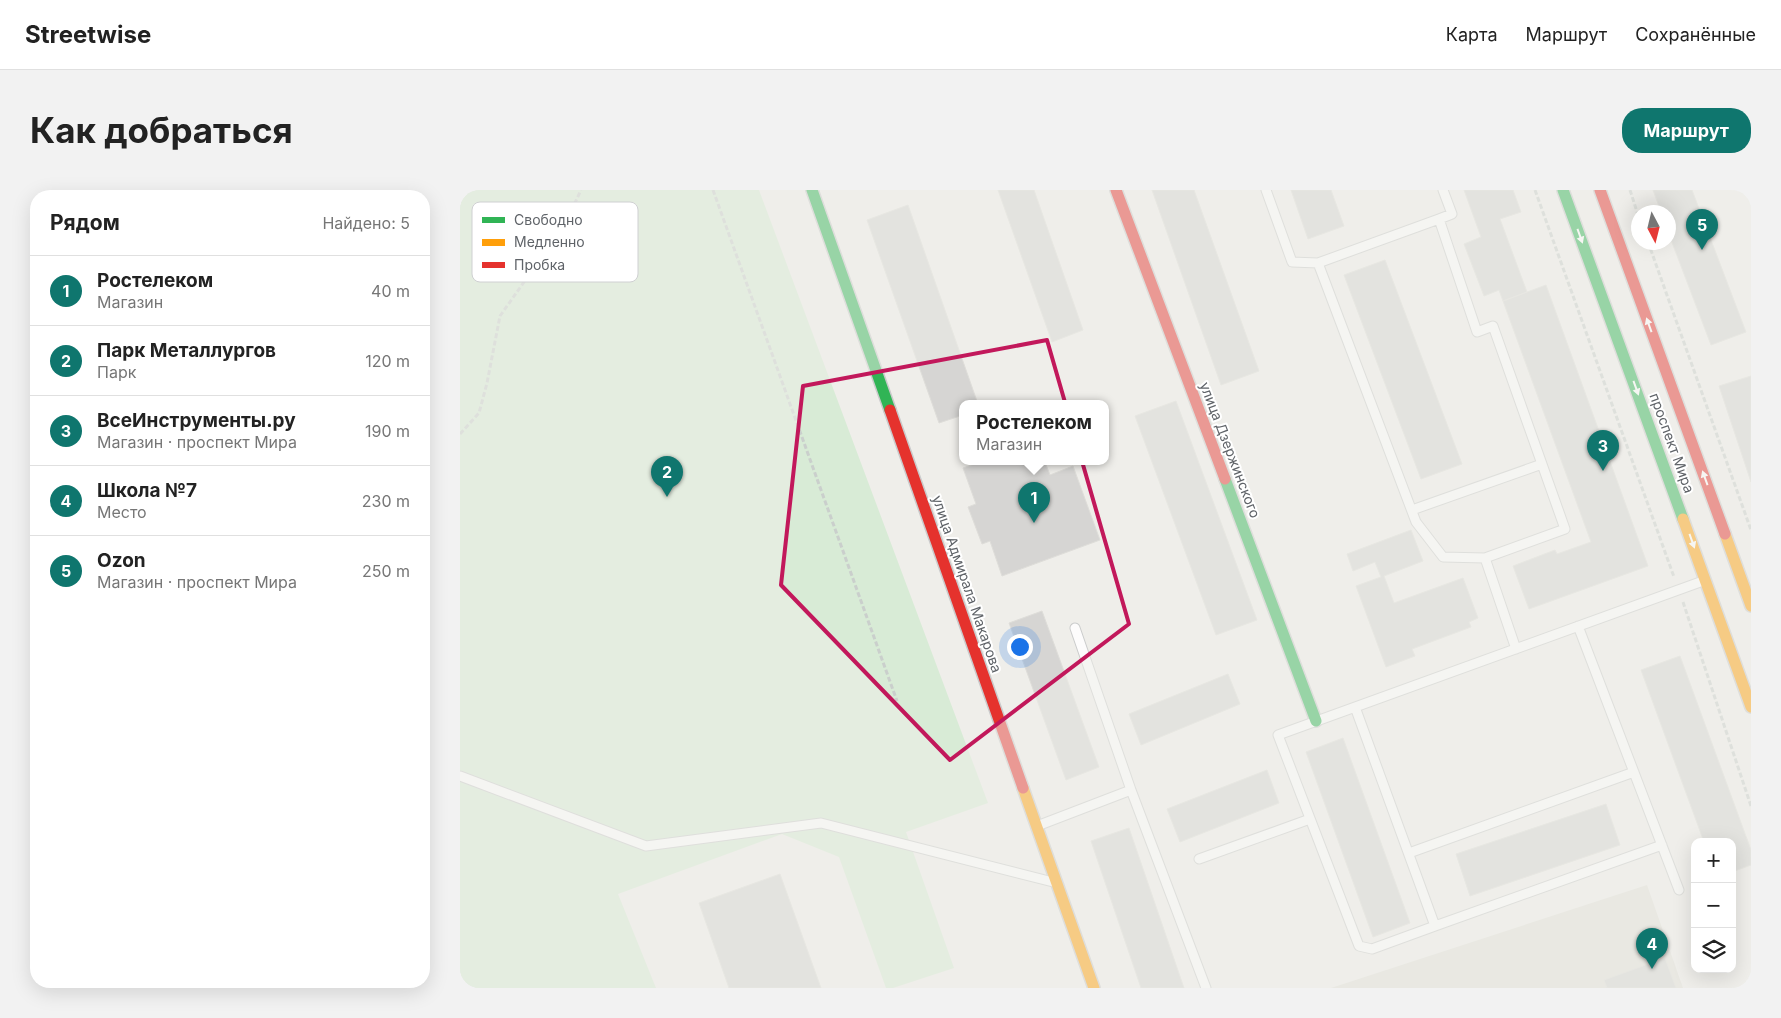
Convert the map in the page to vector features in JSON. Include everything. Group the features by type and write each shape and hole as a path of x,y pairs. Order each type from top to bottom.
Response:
{"street":[{"name":"улица Адмирала Макарова","path":"812,190 1094,988"},
{"name":"улица Дзержинского","path":"1116,190 1316,721"},
{"name":"проспект Мира","path":"1563,190 1751,707"},
{"name":"проспект Мира","path":"1600,190 1751,606"}],"lane":[{"path":"1266,190 1292,262 1318,263 1452,214 1443,190"},
{"path":"1318,263 1416,522 1443,557 1485,558 1565,529 1493,326 1477,332 1439,219"},
{"path":"1412,510 1542,464"},
{"path":"1485,558 1516,648"},
{"path":"1662,845 1372,949 1359,946 1278,734 1706,580"},
{"path":"1578,626 1679,890"},
{"path":"1075,628 1130,790 1206,988"},
{"path":"1355,707 1436,926"},
{"path":"1409,853 1634,772"},
{"path":"460,776 646,846 820,824 1057,883"},
{"path":"1037,826 1130,790"},
{"path":"1199,859 1310,819"}],"path":[{"path":"575,202 581,190"},
{"path":"713,190 897,701"},
{"path":"1535,190 1679,590 1751,806"},
{"path":"1630,190 1635,205"},
{"path":"1651,250 1751,530"},
{"path":"460,434 478,413 487,383 500,316 524,282"}],"highlighted area":[{"path":"1047,340 1129,624 950,760 781,585 803,386"}],"shaded area":[{"path":"1647,885 1683,988 1331,988"}],"green space":[{"path":"460,190 759,190 988,803 906,832 954,968 893,988 886,988 839,857 782,834 618,894 656,988 460,988"}],"building":[{"path":"998,190 1034,190 1083,330 1052,342"},
{"path":"1152,190 1194,190 1259,371 1221,385"},
{"path":"1291,190 1331,190 1344,226 1308,239"},
{"path":"1464,190 1513,190 1521,212 1500,219 1527,292 1503,301 1499,290 1484,296 1464,244 1481,237"},
{"path":"1653,190 1692,190 1746,332 1711,345 1675,250 1676,205 1658,205"},
{"path":"908,205 977,400 959,400 959,416 939,423 867,220"},
{"path":"1385,260 1462,464 1421,479 1344,275"},
{"path":"1546,285 1648,566 1529,609 1513,566 1555,550 1557,554 1591,542 1503,301"},
{"path":"1751,376 1751,482 1719,386"},
{"path":"1176,401 1257,620 1216,635 1135,416"},
{"path":"972,465 1046,465 1050,475 1073,466 1100,540 1002,576 990,541 982,544 968,507 976,504 963,468"},
{"path":"1411,530 1423,561 1384,576 1394,603 1463,578 1478,618 1469,622 1471,627 1412,649 1415,656 1386,667 1356,586 1381,577 1375,562 1353,571 1347,554"},
{"path":"1042,611 1099,767 1066,780 1009,623"},
{"path":"1680,656 1751,850 1751,865 1736,871 1736,838 1703,838 1641,670"},
{"path":"1228,674 1240,704 1141,745 1129,714"},
{"path":"1343,738 1410,923 1373,937 1306,752"},
{"path":"1267,770 1279,803 1180,842 1167,809"},
{"path":"1606,804 1620,845 1470,896 1456,854"},
{"path":"1129,828 1184,988 1141,988 1091,841"},
{"path":"780,874 821,988 729,988 699,903"},
{"path":"1665,958 1676,988 1607,988 1604,980"}],"traffic: fast":[{"path":"812,190 890,410"},
{"path":"1563,190 1683,519"},
{"path":"1225,479 1316,721"}],"traffic: slow":[{"path":"1683,519 1751,707"},
{"path":"1725,534 1751,606"},
{"path":"1023,788 1094,988"}],"traffic: jam":[{"path":"1116,190 1225,479"},
{"path":"1600,190 1725,534"},
{"path":"890,410 1023,788"}],"place":[{"name":"Ozon","path":"1702,250"},
{"name":"ВсеИнструменты.ру","path":"1603,471"},
{"name":"Парк Металлургов","path":"667,497"},
{"name":"Ростелеком","path":"1034,523"},
{"name":"Школа №7","path":"1652,969"}]}
